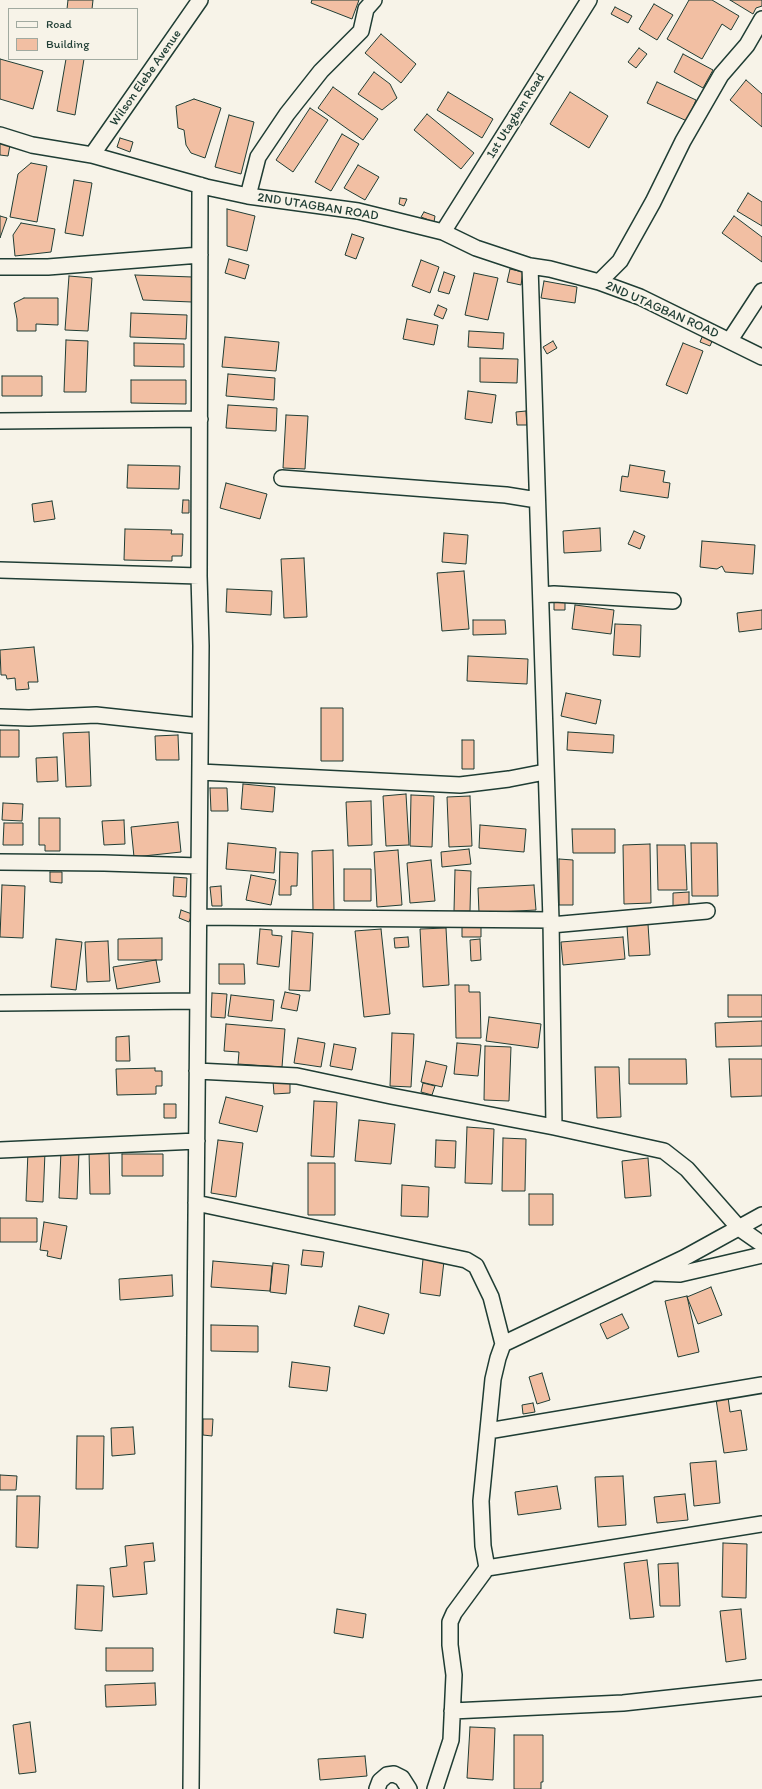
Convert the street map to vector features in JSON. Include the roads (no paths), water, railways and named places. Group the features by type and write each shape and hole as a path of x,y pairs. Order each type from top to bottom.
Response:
{"street":[{"name":"Wilson Elebe Avenue","path":"92,155 200,0"},
{"path":"248,196 258,157 296,102 321,71 361,31 366,9 374,0"},
{"name":"1st Utagban Road","path":"443,232 589,0"},
{"path":"599,282 620,261 653,202 683,141 721,75 747,44 762,19"},
{"name":"2ND UTAGBAN ROAD","path":"0,135 32,145 92,155 200,185 248,196 358,211 443,232 476,248 530,266 550,269 599,282 640,297 762,357"},
{"path":"191,1789 200,772 200,185"},
{"path":"0,267 48,267 200,255"},
{"path":"530,266 551,923 554,1127"},
{"path":"730,340 762,291"},
{"path":"0,422 200,419"},
{"path":"282,478 506,495 538,500"},
{"path":"0,570 199,576"},
{"path":"540,595 554,594 673,601"},
{"path":"0,717 29,718 96,715 200,726"},
{"path":"200,772 460,785 509,779 546,772"},
{"path":"0,862 199,866"},
{"path":"199,916 551,923 707,911"},
{"path":"0,1003 198,1001"},
{"path":"197,1071 297,1076 391,1096 554,1127 664,1151 686,1168 739,1228 762,1244"},
{"path":"0,1150 197,1141"},
{"path":"196,1204 466,1260 476,1266 491,1297 504,1344 498,1358 493,1380 481,1501 487,1568 454,1613 450,1622 450,1645 454,1676 451,1740 435,1789"},
{"path":"504,1344 684,1258 762,1216"},
{"path":"652,1273 680,1274 762,1255"},
{"path":"488,1431 762,1385"},
{"path":"487,1568 762,1524"},
{"path":"452,1711 623,1703 762,1688"},
{"path":"377,1789 380,1782 387,1775 394,1774 402,1778 410,1789"}]}
